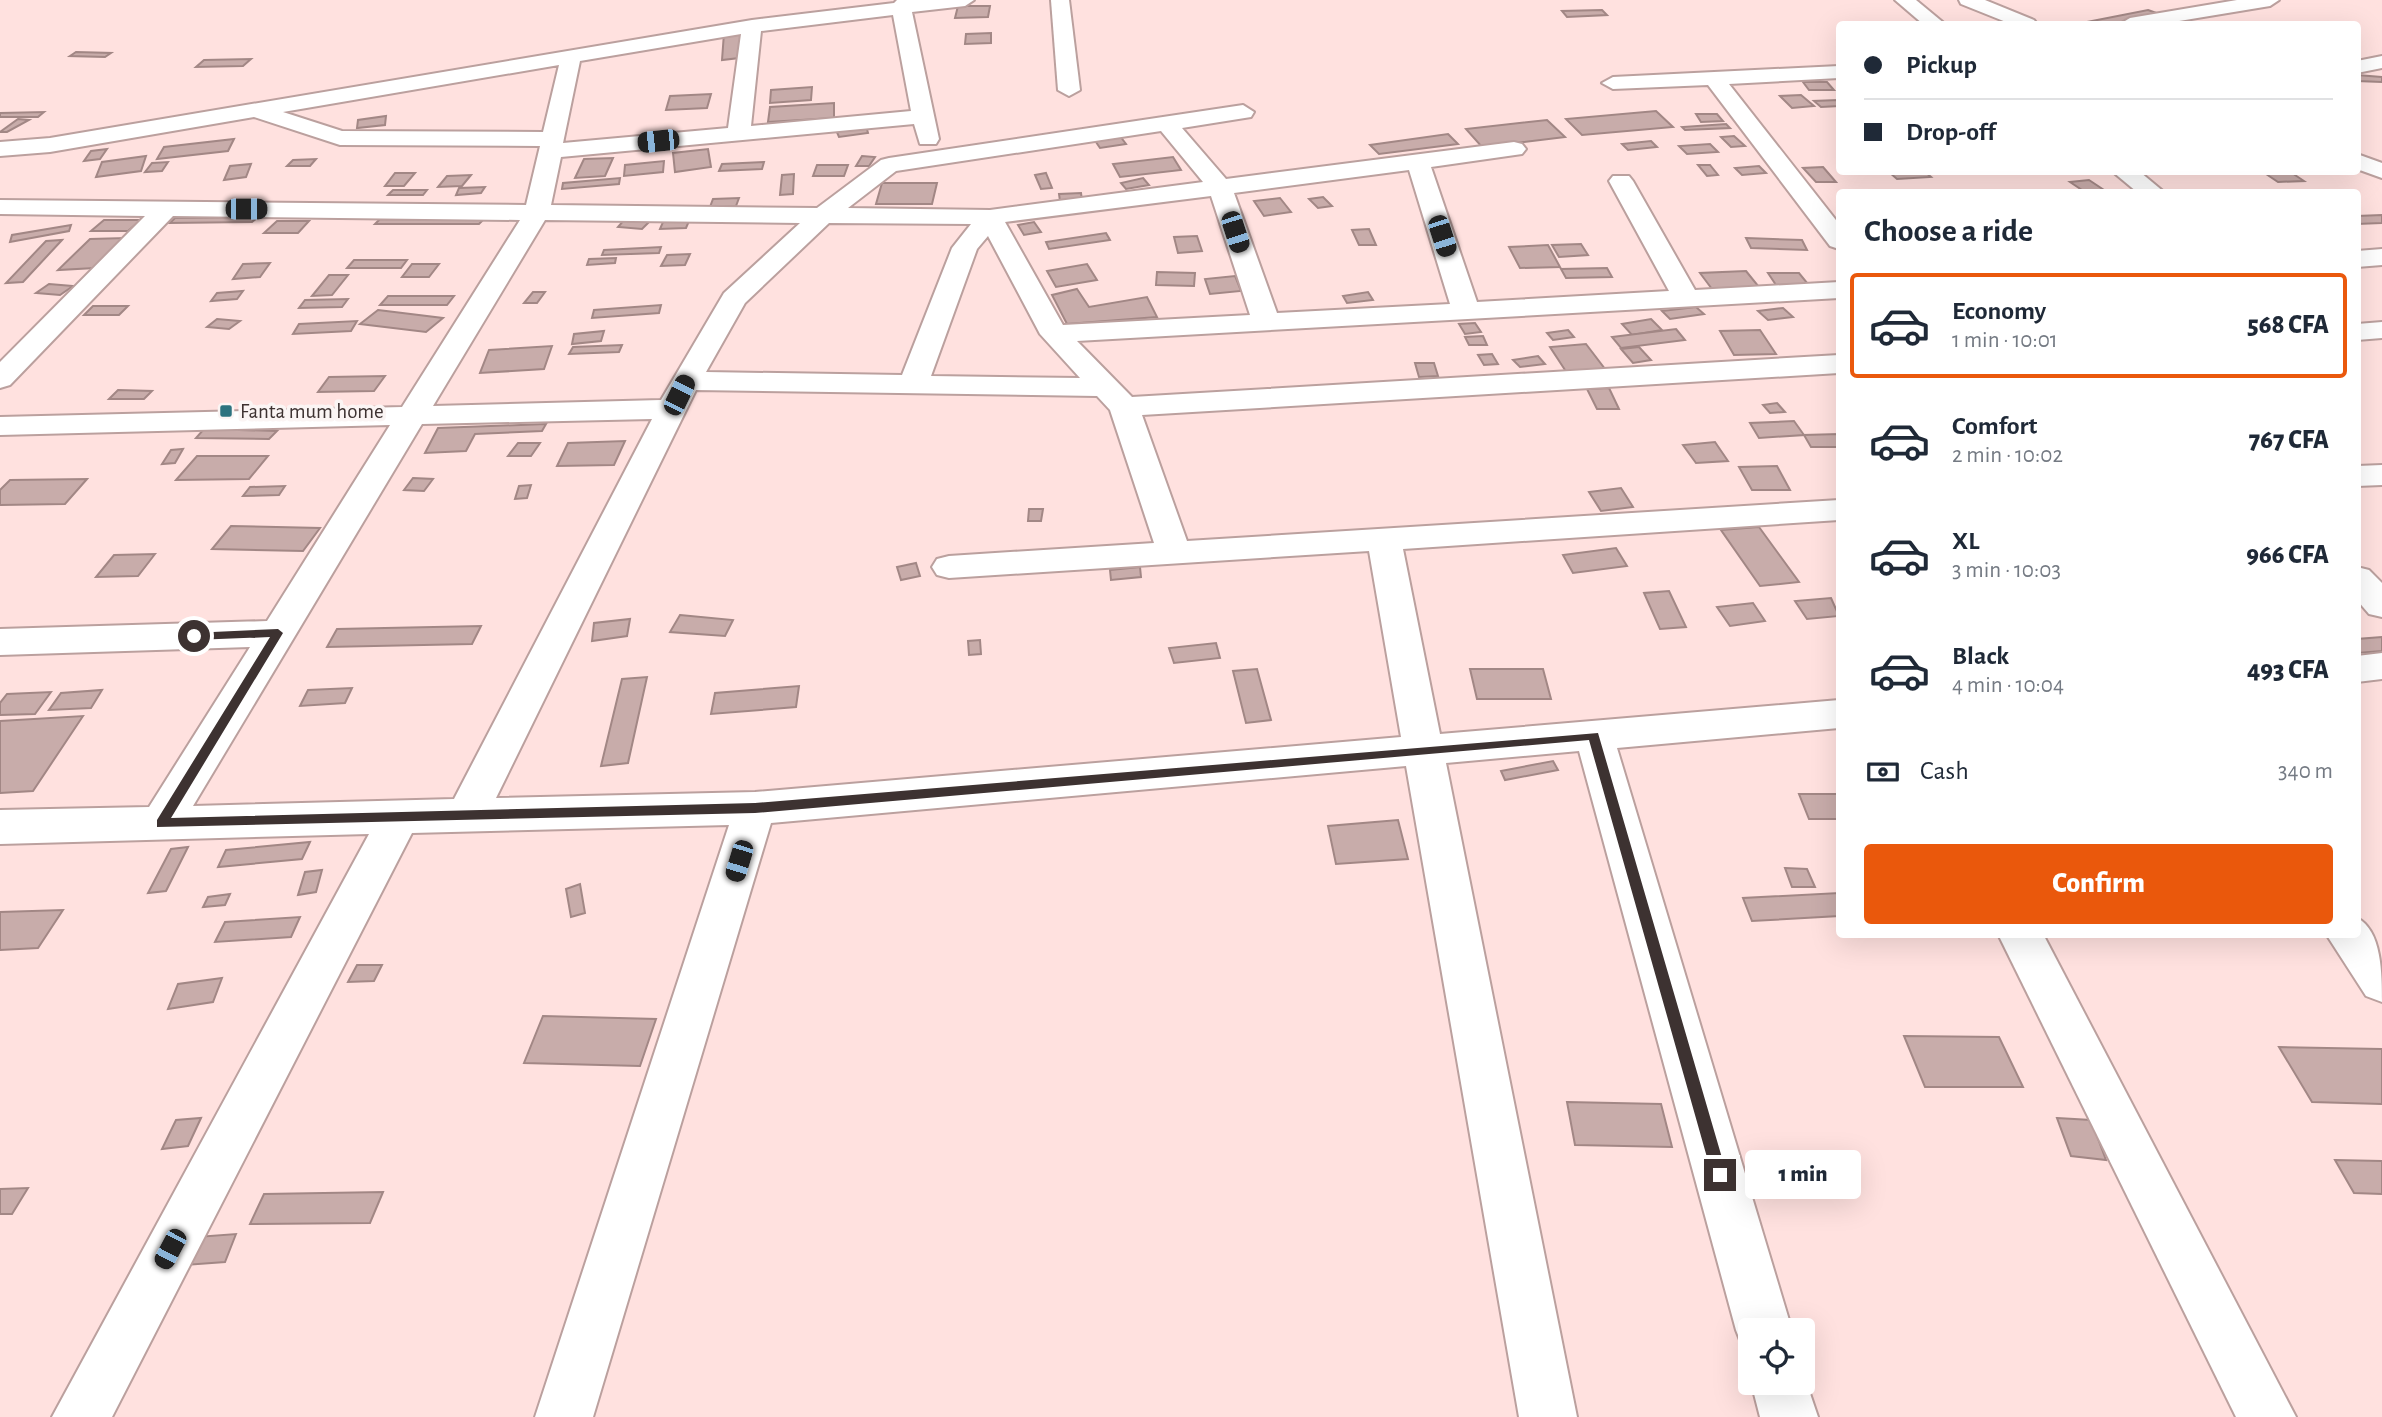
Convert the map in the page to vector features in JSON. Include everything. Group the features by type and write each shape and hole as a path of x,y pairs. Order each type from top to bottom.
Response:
{"street":[{"path":"0,149 50,145 752,26 904,4 965,0"},
{"path":"1060,0 1069,90"},
{"path":"1904,0 1931,21"},
{"path":"1968,0 2020,21"},
{"path":"2148,21 2270,0"},
{"path":"904,4 932,158"},
{"path":"739,133 752,26"},
{"path":"161,823 537,212 571,56"},
{"path":"2361,66 2382,62"},
{"path":"1613,83 1836,72"},
{"path":"1714,78 1836,237"},
{"path":"255,110 340,138 551,145 739,133 923,117"},
{"path":"467,815 679,395 734,299 823,215 889,165 1243,112"},
{"path":"1166,123 1220,187 1266,323"},
{"path":"10,182 50,145"},
{"path":"0,206 990,217 1514,149"},
{"path":"1418,162 1466,311"},
{"path":"2129,175 2148,189"},
{"path":"1621,181 1686,298"},
{"path":"0,379 167,208"},
{"path":"990,217 1054,334 1115,397 1174,553"},
{"path":"913,384 965,248 990,217"},
{"path":"2361,259 2382,257"},
{"path":"1054,334 1836,290"},
{"path":"2361,332 2382,330"},
{"path":"0,426 412,416 679,395 913,384 1115,397 1836,364"},
{"path":"2361,476 2382,475"},
{"path":"949,567 1836,510"},
{"path":"1384,539 1548,1417"},
{"path":"2361,582 2382,605"},
{"path":"0,642 278,633"},
{"path":"2361,668 2382,666"},
{"path":"0,827 755,808 1836,715"},
{"path":"1594,736 1761,1318"},
{"path":"564,1417 755,808"},
{"path":"80,1417 400,817"},
{"path":"2022,938 2267,1417"},
{"path":"2351,938 2382,982"},
{"path":"1783,1395 1789,1417"}],"building":[{"path":"958,6 990,6 988,17 955,18"},
{"path":"1602,10 1607,15 1567,17 1562,11"},
{"path":"2148,10 2162,15 2131,21 2092,21"},
{"path":"741,32 739,58 722,60 724,33"},
{"path":"991,33 991,43 965,44 966,34"},
{"path":"76,52 111,53 105,57 70,56"},
{"path":"251,59 243,66 196,67 204,60"},
{"path":"2361,75 2382,77 2382,82 2361,81"},
{"path":"1803,82 1827,82 1834,90 1809,90"},
{"path":"812,87 811,100 770,103 771,90"},
{"path":"711,94 707,108 666,110 670,96"},
{"path":"1801,95 1814,106 1792,108 1780,96"},
{"path":"1836,100 1836,106 1821,107 1814,101"},
{"path":"834,103 834,118 768,122 770,107"},
{"path":"1656,111 1673,127 1582,135 1566,119"},
{"path":"44,112 38,117 0,117 0,113"},
{"path":"1696,114 1717,114 1723,121 1701,122"},
{"path":"386,116 385,125 357,128 358,120"},
{"path":"18,119 29,120 7,132 0,132"},
{"path":"1547,120 1565,137 1482,147 1466,129"},
{"path":"1726,124 1730,128 1685,130 1682,127"},
{"path":"866,126 868,133 839,137 836,130"},
{"path":"1448,134 1458,144 1379,154 1370,145"},
{"path":"1120,136 1126,144 1100,148 1094,139"},
{"path":"1734,136 1745,146 1731,147 1721,137"},
{"path":"234,139 228,151 157,159 164,147"},
{"path":"1651,141 1657,147 1628,150 1622,144"},
{"path":"1710,144 1718,152 1687,154 1679,146"},
{"path":"107,149 100,159 84,161 91,151"},
{"path":"708,149 711,167 675,172 673,153"},
{"path":"146,156 141,171 96,177 102,162"},
{"path":"862,156 875,157 869,166 856,166"},
{"path":"1173,157 1181,170 1120,177 1113,164"},
{"path":"613,158 605,176 575,178 584,159"},
{"path":"316,159 310,166 287,166 293,160"},
{"path":"664,161 663,172 624,176 625,165"},
{"path":"168,162 162,171 145,172 152,163"},
{"path":"764,162 762,169 719,171 722,164"},
{"path":"251,164 246,177 224,180 230,166"},
{"path":"817,165 848,165 844,176 813,176"},
{"path":"1698,165 1710,165 1718,175 1707,176"},
{"path":"1759,166 1766,173 1742,175 1735,168"},
{"path":"1823,167 1836,182 1816,182 1803,168"},
{"path":"395,173 415,173 404,186 385,186"},
{"path":"1046,173 1052,188 1041,189 1035,175"},
{"path":"794,174 793,194 780,195 782,175"},
{"path":"471,175 462,186 438,187 447,176"},
{"path":"1892,175 1931,177 1897,179"},
{"path":"2268,175 2295,175 2304,181 2278,182"},
{"path":"620,178 619,184 562,189 563,183"},
{"path":"1143,178 1149,185 1126,189 1121,183"},
{"path":"2089,180 2102,189 2080,189 2070,182"},
{"path":"882,183 937,183 932,204 876,204"},
{"path":"485,187 481,193 456,195 459,188"},
{"path":"393,190 427,190 423,195 388,195"},
{"path":"1081,193 1082,200 1060,201 1059,194"},
{"path":"1323,197 1332,206 1318,208 1309,199"},
{"path":"739,198 736,206 710,207 713,199"},
{"path":"1280,198 1291,212 1264,216 1254,201"},
{"path":"2382,215 2382,223 2361,224 2361,216"},
{"path":"258,217 252,222 170,223 175,218"},
{"path":"380,219 483,220 479,224 375,224"},
{"path":"104,220 141,220 128,231 91,231"},
{"path":"624,220 649,222 642,229 618,227"},
{"path":"277,221 309,221 298,233 264,233"},
{"path":"689,221 686,228 660,229 663,222"},
{"path":"1034,222 1041,232 1024,235 1018,225"},
{"path":"71,225 69,231 10,242 12,235"},
{"path":"1369,229 1376,245 1359,245 1352,230"},
{"path":"1106,233 1110,240 1049,249 1046,242"},
{"path":"1197,236 1202,251 1178,253 1174,237"},
{"path":"125,238 95,268 58,270 90,239"},
{"path":"1746,238 1802,240 1807,250 1751,248"},
{"path":"62,240 23,282 6,283 46,241"},
{"path":"1581,244 1588,255 1559,257 1552,245"},
{"path":"1548,245 1560,267 1520,268 1509,247"},
{"path":"661,247 659,253 602,255 604,250"},
{"path":"690,254 685,265 661,266 667,255"},
{"path":"616,258 615,263 587,265 589,259"},
{"path":"354,260 407,260 401,268 347,268"},
{"path":"270,263 260,277 233,279 243,264"},
{"path":"412,264 439,264 429,277 402,277"},
{"path":"1087,264 1097,280 1056,287 1047,271"},
{"path":"1607,268 1612,277 1566,278 1561,269"},
{"path":"1746,271 1759,287 1712,289 1700,273"},
{"path":"1157,272 1195,273 1194,286 1156,285"},
{"path":"1768,273 1799,273 1808,284 1776,285"},
{"path":"329,275 348,275 332,295 312,296"},
{"path":"1235,276 1241,291 1210,294 1205,279"},
{"path":"49,284 73,286 60,295 36,293"},
{"path":"1077,289 1089,307 1147,297 1157,317 1067,324 1052,295"},
{"path":"243,291 237,299 211,301 217,293"},
{"path":"533,292 545,292 537,303 524,303"},
{"path":"1368,292 1373,300 1347,303 1343,296"},
{"path":"388,296 454,296 447,305 380,305"},
{"path":"348,299 342,307 299,308 305,300"},
{"path":"661,305 659,313 592,318 594,310"},
{"path":"93,306 128,306 119,315 84,315"},
{"path":"1696,307 1704,314 1670,319 1662,311"},
{"path":"1783,308 1793,317 1768,320 1758,311"},
{"path":"378,310 443,318 426,332 360,324"},
{"path":"217,319 240,321 229,329 207,327"},
{"path":"1651,319 1662,330 1632,335 1622,324"},
{"path":"357,321 351,331 293,334 299,324"},
{"path":"1475,323 1481,332 1465,334 1459,324"},
{"path":"1676,329 1685,340 1621,348 1612,337"},
{"path":"1568,330 1574,337 1553,340 1547,333"},
{"path":"1760,330 1776,354 1734,355 1720,331"},
{"path":"604,331 601,341 572,344 574,334"},
{"path":"1483,336 1487,345 1469,345 1465,337"},
{"path":"1586,344 1605,369 1567,373 1550,347"},
{"path":"622,345 619,352 569,354 573,347"},
{"path":"552,346 544,369 480,373 489,350"},
{"path":"1639,347 1651,360 1633,363 1621,349"},
{"path":"1492,354 1498,364 1484,365 1478,355"},
{"path":"1538,356 1545,364 1520,367 1513,360"},
{"path":"1415,363 1434,363 1438,376 1419,377"},
{"path":"385,376 374,391 318,392 329,377"},
{"path":"1609,388 1619,409 1597,409 1587,389"},
{"path":"118,390 152,391 144,399 109,399"},
{"path":"1777,403 1785,412 1770,413 1763,405"},
{"path":"1794,421 1804,435 1759,438 1750,423"},
{"path":"546,424 542,431 475,434 466,451 425,453 438,428"},
{"path":"204,429 277,431 269,439 196,438"},
{"path":"1836,434 1836,447 1811,447 1804,435"},
{"path":"625,441 614,465 557,466 568,443"},
{"path":"1715,442 1728,461 1696,463 1683,445"},
{"path":"518,443 540,443 531,456 508,456"},
{"path":"183,449 175,463 162,464 171,450"},
{"path":"197,456 268,456 249,479 176,480"},
{"path":"1777,466 1790,490 1752,490 1739,467"},
{"path":"413,478 433,479 424,491 404,490"},
{"path":"87,479 65,504 0,505 0,490 10,480"},
{"path":"531,485 527,498 515,499 519,486"},
{"path":"285,486 279,495 243,496 250,487"},
{"path":"1621,488 1633,507 1601,511 1589,492"},
{"path":"1029,509 1043,509 1041,521 1028,521"},
{"path":"231,526 320,528 303,551 212,549"},
{"path":"1759,527 1799,582 1760,586 1721,530"},
{"path":"1616,548 1627,566 1573,573 1563,555"},
{"path":"155,554 138,576 96,577 114,555"},
{"path":"916,563 920,576 901,580 897,567"},
{"path":"1140,567 1141,577 1111,580 1110,570"},
{"path":"1669,591 1686,627 1660,629 1644,593"},
{"path":"1831,598 1836,616 1807,619 1795,601"},
{"path":"1753,603 1765,621 1730,626 1717,607"},
{"path":"680,615 733,620 725,636 670,632"},
{"path":"630,619 627,636 592,641 594,623"},
{"path":"481,626 472,644 327,647 337,629"},
{"path":"2382,637 2382,651 2361,653 2361,639"},
{"path":"980,640 981,654 969,655 968,641"},
{"path":"1216,643 1220,658 1174,663 1169,648"},
{"path":"1257,669 1271,720 1246,723 1233,671"},
{"path":"1470,669 1543,669 1551,699 1477,699"},
{"path":"647,677 628,763 601,766 622,679"},
{"path":"799,686 796,707 711,714 715,693"},
{"path":"352,688 345,703 300,706 308,690"},
{"path":"102,690 91,708 49,710 61,693"},
{"path":"51,692 35,714 0,715 0,703 7,694"},
{"path":"83,716 33,791 0,793 0,721"},
{"path":"1553,761 1558,770 1505,780 1501,771"},
{"path":"1799,794 1836,794 1836,819 1809,819"},
{"path":"1398,820 1408,859 1336,864 1328,826"},
{"path":"310,842 302,859 218,867 226,850"},
{"path":"188,847 166,891 148,893 171,849"},
{"path":"1785,868 1807,869 1815,887 1792,887"},
{"path":"322,870 316,892 298,895 305,872"},
{"path":"580,884 585,913 571,917 566,889"},
{"path":"1836,893 1836,916 1752,921 1743,898"},
{"path":"230,894 225,905 203,907 208,897"},
{"path":"63,910 38,948 0,950 0,912"},
{"path":"300,917 291,937 215,942 225,922"},
{"path":"357,965 382,965 374,981 348,982"},
{"path":"222,978 213,1002 168,1009 178,984"},
{"path":"543,1016 656,1019 640,1066 524,1063"},
{"path":"1904,1036 1999,1037 2023,1087 1925,1087"},
{"path":"2279,1047 2382,1049 2382,1104 2312,1102"},
{"path":"1567,1102 1661,1104 1672,1147 1575,1145"},
{"path":"201,1118 188,1146 162,1149 176,1120"},
{"path":"2057,1118 2091,1120 2106,1160 2071,1156"},
{"path":"2335,1160 2382,1161 2382,1194 2354,1193"},
{"path":"28,1188 12,1214 0,1214 0,1189"},
{"path":"383,1192 370,1223 250,1224 264,1194"},
{"path":"236,1234 225,1262 158,1267 170,1239"}],"place":[{"name":"Fanta mum home","path":"226,411"}],"route":[{"path":"194,636 278,633 161,823 755,808 1594,736 1720,1175"}]}
